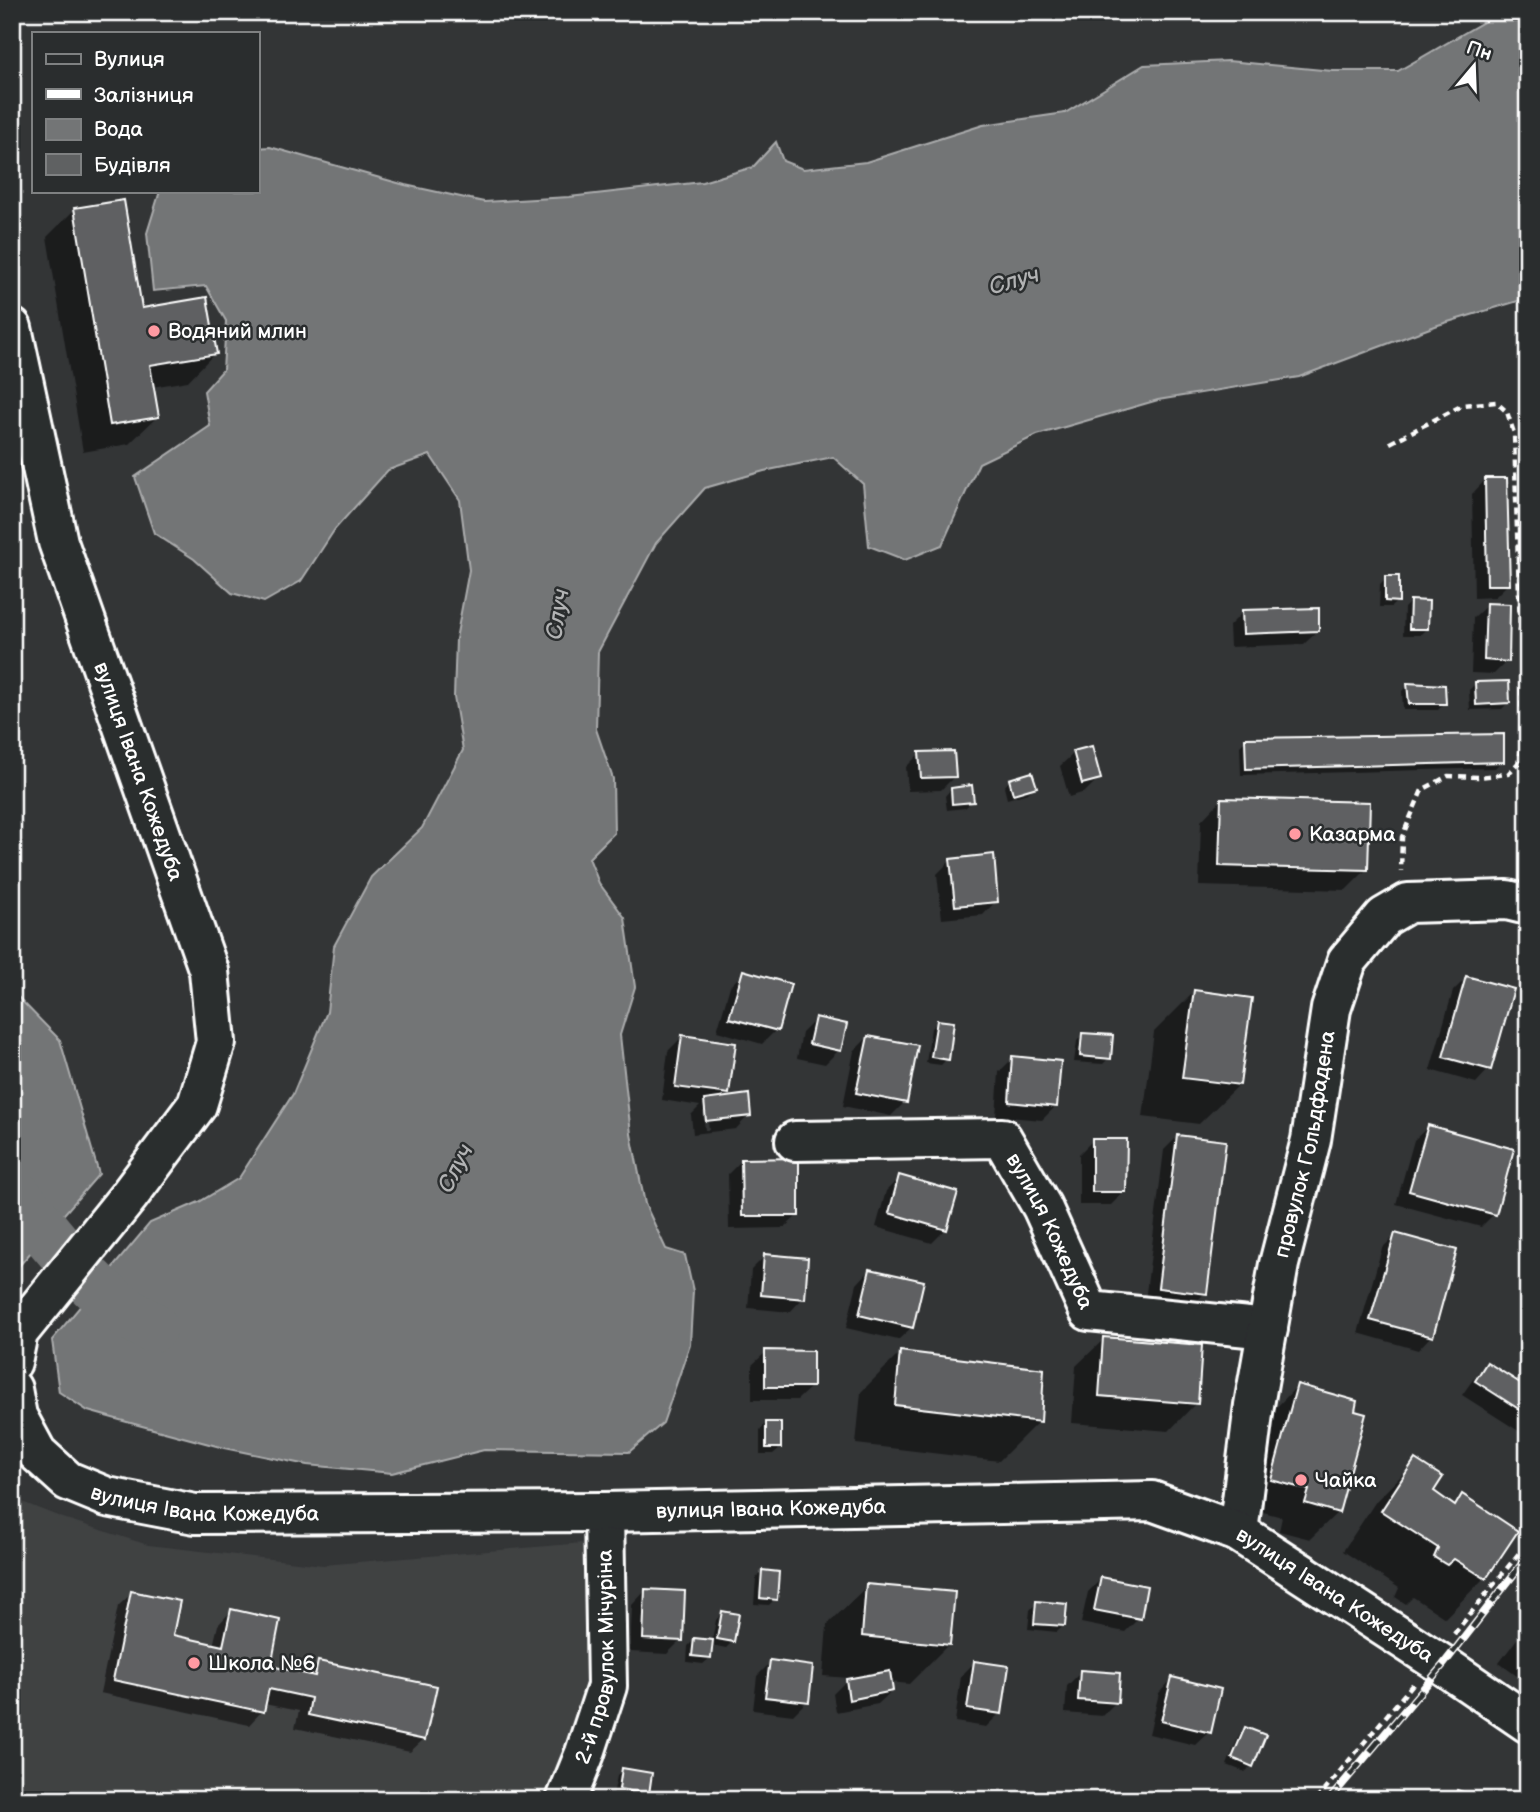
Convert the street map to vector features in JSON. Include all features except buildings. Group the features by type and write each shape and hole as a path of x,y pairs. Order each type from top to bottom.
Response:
{"main road":[{"name":"вулиця Івана Кожедуба","path":"12,328 58,542 209,971 216,1042 197,1105 15,1348"},
{"path":"1408,903 1507,901 1528,905"},
{"name":"провулок Гольдфадена","path":"1238,1532 1254,1405 1279,1264 1311,1140 1331,1009 1347,961 1384,917 1408,903"},
{"name":"вулиця Кожедуба","path":"795,1141 1002,1138 1042,1207 1089,1311 1268,1329"},
{"name":"вулиця Івана Кожедуба","path":"12,1389 17,1416 37,1453 68,1481 107,1497 195,1514 604,1512 1152,1501 1238,1532 1528,1723"},
{"name":"2-й провулок Мічуріна","path":"566,1800 607,1686 604,1512"}],"path":[{"path":"1390,443 1464,405 1496,402 1507,412 1514,433 1521,660 1521,747 1518,763 1508,774 1448,776 1422,790 1402,836 1400,867 1408,903"}],"shaded area":[{"path":"12,1498 60,1517 148,1545 323,1565 583,1543 587,1687 559,1766 541,1800 12,1800"}],"water":[{"path":"1528,12 1528,298 1438,325 1299,377 1158,400 1037,435 979,463 942,545 905,560 869,546 863,484 833,457 764,471 705,488 656,543 598,652 596,729 613,779 614,833 589,858 599,883 625,918 635,987 620,1035 631,1134 645,1204 666,1249 685,1255 693,1291 690,1344 663,1423 629,1452 484,1450 392,1473 307,1465 224,1448 88,1411 59,1392 52,1340 150,1223 199,1202 239,1178 293,1094 327,1012 334,946 371,877 422,828 463,750 454,697 456,639 469,570 460,500 430,455 388,470 335,529 301,581 264,602 232,593 194,559 154,533 135,477 210,426 204,391 223,370 226,321 206,286 153,291 147,233 160,192 259,192 259,148 270,147 405,185 484,202 569,197 702,182 753,167 776,142 783,161 803,169 866,162 983,125 1065,113 1144,65 1228,61 1333,71 1398,71 1487,20"},
{"path":"12,991 60,1040 99,1174 12,1274"}],"waterway":[{"name":"Случ","path":"12,1191 93,1284 111,1301 152,1327"}],"railway":[{"path":"1329,1800 1443,1665 1528,1556"}],"place":[{"name":"Водяний млин","path":"154,331"},
{"name":"Казарма","path":"1295,834"},
{"name":"Чайка","path":"1301,1480"},
{"name":"Школа №6","path":"194,1663"}]}
